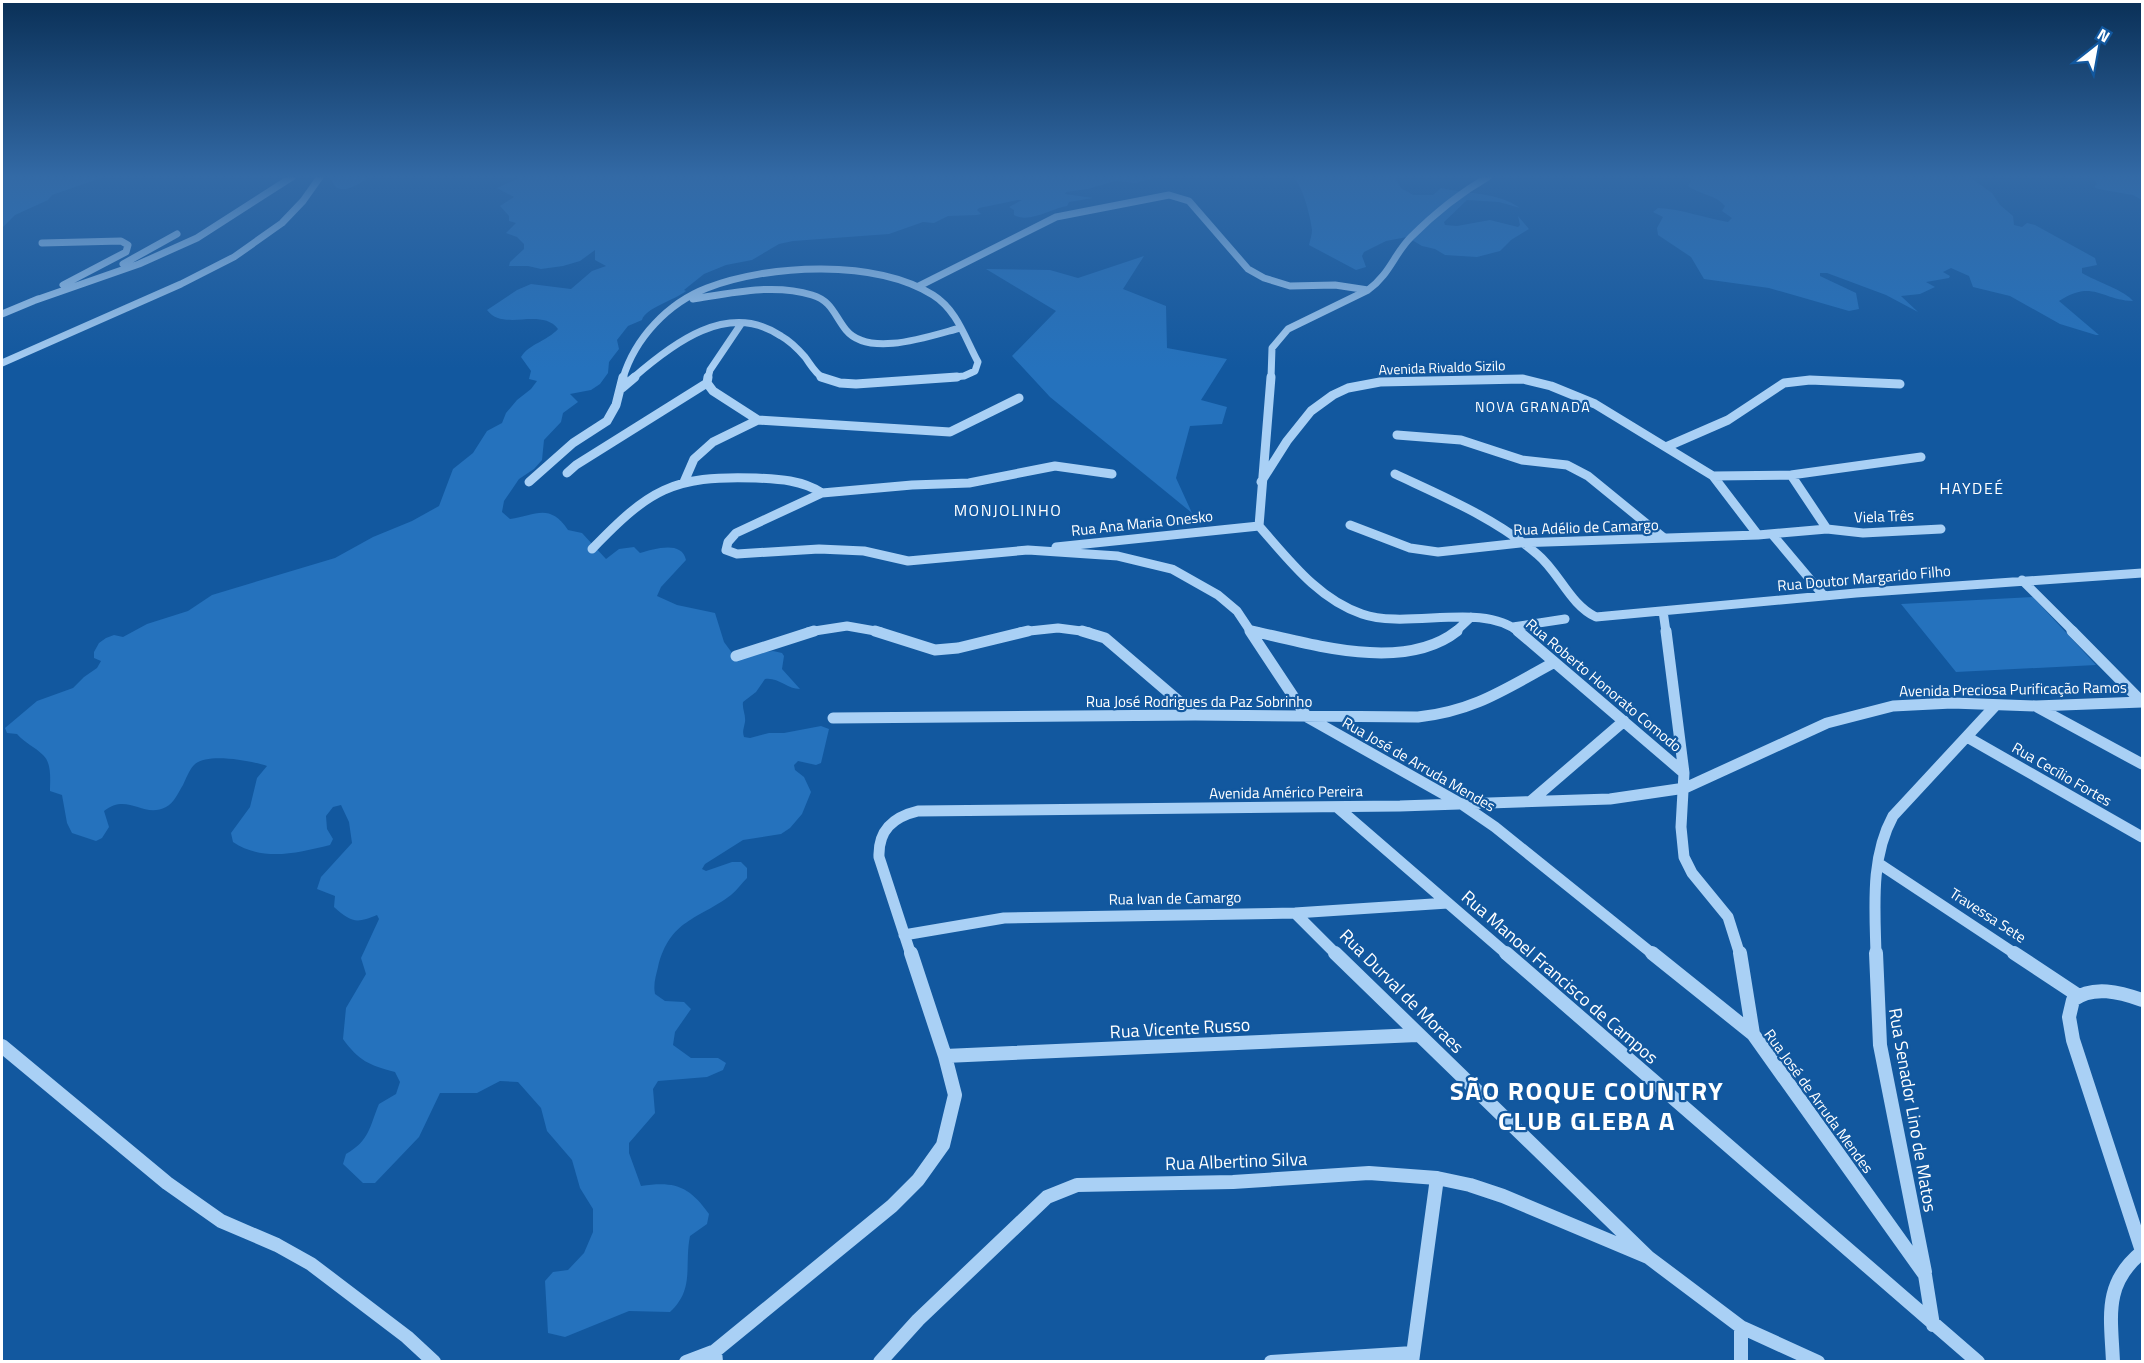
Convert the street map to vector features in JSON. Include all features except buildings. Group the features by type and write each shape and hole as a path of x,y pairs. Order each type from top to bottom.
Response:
{"street":[{"path":"77,286 167,241"},
{"path":"2,314 139,264 191,241"},
{"path":"2,363 70,331 195,279 258,241"},
{"path":"919,286 1009,241"},
{"path":"1223,241 1248,269 1264,278 1290,286 1335,285 1368,290"},
{"path":"1259,526 1261,482 1268,430 1270,362 1275,341 1296,324 1368,290 1388,275 1408,241"},
{"path":"33,301 126,252 128,245 125,242 42,243"},
{"path":"529,482 546,471 574,442 605,424 612,414 622,388 626,366 645,335 662,317 684,300 707,288 728,282 808,270 849,270 919,286 956,316 978,362 975,371 964,376 866,384 840,383 818,376 806,358 782,336 767,327 741,324 707,329 683,339 622,388"},
{"path":"684,300 764,290 811,295 834,306 847,331 855,339 876,344 894,343 960,327"},
{"path":"567,473 576,465 707,382 710,370 741,324"},
{"name":"Avenida Rivaldo Sizilo","path":"1261,482 1294,431 1311,411 1333,395 1348,388 1380,382 1505,377 1530,380 1595,404 1713,476 1758,535"},
{"path":"1666,447 1728,420 1784,383 1810,380 1900,384"},
{"path":"707,382 713,391 758,420"},
{"path":"684,482 694,459 713,441 758,420 950,432 1019,398"},
{"path":"1396,435 1461,440 1522,460 1567,465 1588,476 1664,538"},
{"path":"1713,476 1791,475 1921,457"},
{"path":"592,549 627,515 652,497 684,482 733,477 766,478 812,485 822,493 912,485 969,483 1055,466 1112,474"},
{"path":"1395,474 1474,511 1520,543"},
{"path":"1791,475 1827,529"},
{"name":"Rua José de Arruda Mendes","path":"822,493 736,533 728,542 726,550 737,554 819,549 864,551 908,561 1028,550 1118,556 1168,568 1218,595 1237,611 1252,631 1307,717 1463,805 1496,827 1753,1034 1925,1275 1933,1325"},
{"name":"Rua Adélio de Camargo","path":"1350,525 1398,544 1423,550 1455,550 1520,543 1758,535 1827,529"},
{"name":"Rua Ana Maria Onesko","path":"1028,550 1259,526"},
{"name":"Rua Roberto Honorato Comodo","path":"1259,526 1303,577 1333,602 1351,610 1386,620 1471,617 1492,620 1513,627 1684,773 1682,843 1684,856 1689,868 1714,898 1733,927 1753,1034"},
{"name":"Viela Três","path":"1827,529 1863,533 1941,529"},
{"path":"1772,534 1824,596"},
{"name":"Rua Doutor Margarido Filho","path":"1520,543 1545,561 1583,611 1589,616 1596,617 2022,580 2142,573"},
{"path":"2022,580 2142,702"},
{"path":"1663,611 1684,773"},
{"path":"1252,631 1354,651 1386,652 1437,642 1452,635 1471,617"},
{"path":"1513,627 1566,619"},
{"path":"736,656 803,634 847,626 885,633 915,646 934,650 966,645 1030,629 1070,627 1090,631 1105,638 1195,715"},
{"name":"Rua José Rodrigues da Paz Sobrinho","path":"833,718 1195,715 1387,718 1447,714 1480,704 1553,663"},
{"name":"Avenida Preciosa Purificação Ramos","path":"1685,788 1800,734 1872,710 1893,706 1952,703 2036,706 2142,702"},
{"name":"Rua Senador Lino de Matos","path":"1925,1275 1880,1045 1876,1012 1875,879 1885,831 1893,816 1995,706"},
{"path":"2036,706 2142,764"},
{"path":"1531,801 1624,721"},
{"name":"Rua Cecílio Fortes","path":"1967,736 2142,837"},
{"name":"Avenida Américo Pereira","path":"904,935 879,857 878,847 881,834 890,822 902,814 918,811 1463,805 1610,800 1685,788"},
{"name":"Rua Manoel Francisco de Campos","path":"1337,807 1978,1362"},
{"name":"Travessa Sete","path":"1878,863 2079,996"},
{"name":"Rua Ivan de Camargo","path":"904,935 961,924 1022,917 1295,913 1448,903"},
{"name":"Rua Durval de Moraes","path":"1295,913 1417,1035 1648,1257 1741,1327 1818,1362"},
{"path":"686,1362 716,1356 892,1206 918,1180 943,1145 955,1095 945,1056 904,935"},
{"path":"2113,1362 2111,1320 2117,1279 2126,1265 2142,1252 2078,1058 2069,1022 2069,1009 2074,999 2079,996 2102,992 2124,993 2142,1000"},
{"name":"Rua Vicente Russo","path":"945,1056 1417,1035"},
{"path":"2,1046 167,1183 221,1221 277,1245 311,1264 407,1337 434,1362"},
{"name":"Rua Albertino Silva","path":"880,1362 918,1320 1047,1197 1077,1185 1233,1182 1369,1173 1437,1178 1470,1185 1503,1196 1648,1257"},
{"path":"1271,1362 1413,1357 1437,1178"},
{"path":"1740,1362 1741,1327"}],"shaded area":[{"path":"521,241 798,241 779,244 752,260 726,265 704,274 684,290 686,291 654,308 642,320 628,326 617,340 619,349 609,362 608,373 600,384 591,390 570,394 578,402 563,413 561,422 544,440 542,460 534,469 519,479 504,501 502,512 510,519 548,513 561,521 568,530 582,533 606,559 619,549 634,547 640,553 667,548 679,550 686,560 661,587 657,596 677,605 715,613 724,642 735,657 773,651 782,653 784,656 782,669 800,689 765,679 756,692 743,702 744,737 750,738 821,726 829,729 821,763 816,765 798,761 794,765 795,770 804,777 811,792 802,814 790,828 781,834 743,840 705,864 702,869 706,871 732,862 741,862 747,868 747,878 731,895 678,930 663,951 658,967 655,994 665,1001 684,1002 691,1009 675,1032 673,1045 691,1058 718,1058 726,1063 723,1070 707,1077 658,1081 653,1089 655,1113 629,1143 629,1153 641,1186 663,1184 680,1188 695,1197 709,1214 707,1224 690,1236 686,1286 683,1295 670,1312 629,1311 565,1337 548,1333 545,1281 553,1272 568,1270 584,1253 593,1232 593,1209 580,1188 572,1160 547,1131 541,1108 518,1082 500,1081 477,1093 440,1093 419,1137 375,1183 363,1183 343,1164 346,1154 360,1144 368,1133 379,1104 396,1094 400,1082 395,1072 365,1061 343,1039 346,1008 366,974 361,958 379,919 377,915 364,920 354,920 345,916 334,907 335,896 317,889 321,877 352,843 349,822 341,805 333,807 326,816 327,829 333,839 330,845 280,854 256,852 244,848 233,842 231,833 250,807 257,778 267,766 240,760 209,759 194,765 176,798 166,807 150,810 121,804 104,811 109,827 102,838 96,841 72,833 67,823 62,795 50,791 50,772 46,758 17,734 7,733 5,728 37,701 73,688 97,668 101,661 94,658 94,652 99,643 106,638 114,635 123,637 147,624 188,611 212,595 335,558 439,506 453,469 473,453 487,431 502,423 506,413 537,381 529,379 531,371 521,357 558,329 542,320 502,319 487,310 517,290 531,284 571,289 592,271 606,266 595,260 595,250 580,261 563,266 541,269 509,266 510,262 524,249 524,244"},
{"path":"1310,241 1388,241 1364,252 1362,256 1366,267 1356,270 1309,245"},
{"path":"1413,241 1510,241 1500,251 1477,257 1445,255 1435,249 1422,246"},
{"path":"1666,241 2063,241 2095,258 2097,265 2082,268 2082,273 2117,290 2133,301 2089,291 2071,295 2059,301 2099,335 2096,335 2060,324 2010,296 1973,287 1969,276 1951,268 1943,272 1950,276 1949,278 1926,282 1935,287 1920,294 1901,296 1918,312 1886,295 1827,273 1820,273 1820,276 1856,293 1859,309 1849,311 1769,288 1704,279 1691,257"},
{"path":"1144,256 1123,289 1166,306 1167,348 1227,359 1201,400 1227,407 1222,424 1190,426 1176,478 1192,513 1050,397 1012,356 1056,311 986,269 1050,270 1078,278"},
{"path":"2033,597 2096,665 1956,672 1901,604"}],"district":[{"name":"NOVA GRANADA","path":"1533,406"},
{"name":"HAYDEÉ","path":"1972,488"},
{"name":"MONJOLINHO","path":"1008,510"},
{"name":"SÃO ROQUE COUNTRY CLUB GLEBA A","path":"1587,1105"}]}
